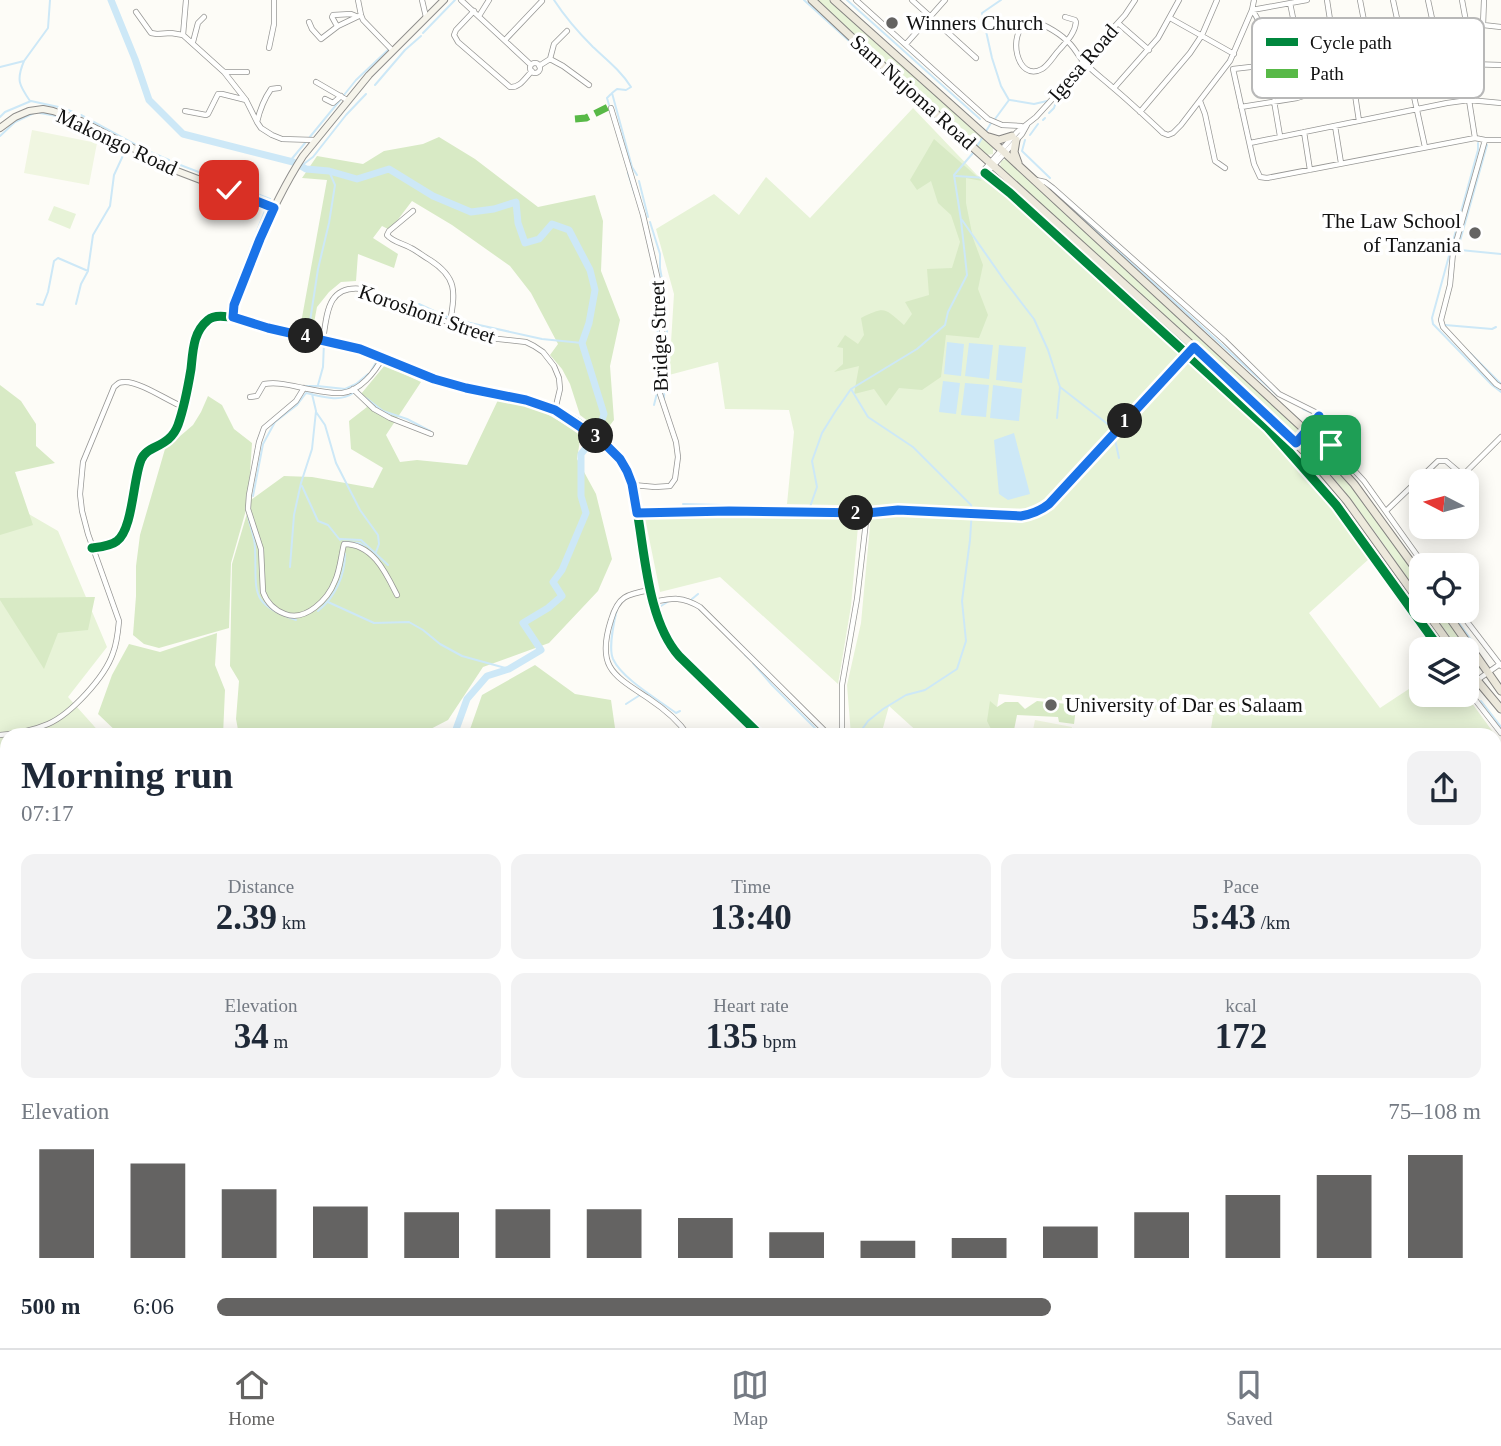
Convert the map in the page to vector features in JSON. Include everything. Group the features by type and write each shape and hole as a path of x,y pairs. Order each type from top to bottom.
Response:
{"main road":[{"name":"Sam Nujoma Road","path":"812,0 1296,443 1347,500 1409,587"},
{"name":"Sam Nujoma Road","path":"834,0 1003,151 1306,430 1354,484 1409,560"},
{"path":"985,136 999,140 1014,138 1015,155 1020,167"},
{"path":"1288,452 1319,416"},
{"path":"1454,623 1501,691"},
{"path":"1479,681 1501,709"}],"street":[{"path":"183,35 186,0"},
{"path":"269,48 274,24 274,0"},
{"path":"358,0 359,15"},
{"path":"422,0 426,18"},
{"path":"233,317 234,305 260,239 295,168 344,98 444,0"},
{"path":"461,0 531,65 532,71"},
{"path":"479,16 489,0"},
{"path":"856,0 988,120 1002,125 1025,125"},
{"path":"912,0 976,58"},
{"path":"906,44 945,0"},
{"name":"Igesa Road","path":"1135,0 1066,84 1036,117 1025,125 1022,134 1014,138 985,172 1188,355"},
{"path":"1114,89 1158,38 1179,0"},
{"path":"1140,112 1182,64 1202,35 1217,0"},
{"path":"1065,17 1076,22 1075,29 1067,40 1039,70 1032,71 1024,67 1017,56 1016,44 1018,34 1031,21 1067,40 1083,61 1166,135 1171,135 1230,68 1254,0"},
{"path":"1251,10 1307,0"},
{"path":"1327,0 1330,18"},
{"path":"1360,0 1363,18"},
{"path":"1393,0 1397,18"},
{"path":"1428,0 1432,18"},
{"path":"1462,0 1463,18"},
{"path":"1483,18 1484,0"},
{"path":"505,40 542,1"},
{"path":"1290,3 1293,18"},
{"path":"1251,10 1258,18"},
{"path":"474,11 456,30 454,35 458,42 510,87 520,84 532,71"},
{"path":"136,12 151,33 183,35 193,42 224,72 246,100 261,128 277,138 314,140"},
{"path":"338,26 333,15 359,15 393,51"},
{"path":"309,22 321,39 359,15"},
{"path":"193,42 196,30 204,18"},
{"path":"1170,18 1234,54"},
{"path":"1118,23 1149,50"},
{"path":"531,65 539,65 550,59 555,44 567,31"},
{"path":"550,59 589,85"},
{"path":"532,71 539,71 539,65"},
{"path":"1230,68 1252,66"},
{"path":"1230,68 1256,171 1260,177 1267,178 1475,138 1501,140"},
{"path":"224,72 247,72"},
{"path":"316,82 344,98"},
{"path":"257,122 266,96 271,89 279,88"},
{"path":"185,111 206,116 218,94 222,93 246,100"},
{"path":"325,99 333,103 344,98"},
{"path":"1241,107 1297,98"},
{"path":"1356,98 1359,121"},
{"path":"1414,98 1425,147"},
{"path":"1250,143 1471,100 1501,103"},
{"path":"1471,100 1475,138"},
{"path":"1200,101 1215,161 1225,168"},
{"path":"1274,101 1280,136"},
{"name":"Bridge Street","path":"611,108 643,215 658,277 663,308 659,391 676,442 678,457 675,479 670,486 632,484"},
{"name":"Makongo Road","path":"0,128 29,111 53,111 81,121 177,171 274,208"},
{"path":"1335,126 1341,163"},
{"path":"1304,132 1310,170"},
{"path":"1485,140 1453,253 1450,285 1441,320 1443,327 1501,387"},
{"path":"1034,180 1045,182 1053,188 1224,340 1279,394 1315,412 1331,445 1364,481 1416,553"},
{"path":"414,211 389,231 387,236 410,247 442,268 449,276 454,294 450,323"},
{"name":"Koroshoni Street","path":"323,340 327,311 333,298 348,289 371,291 480,337 526,342 543,352 559,378 560,389 555,410"},
{"path":"92,548 116,542 122,536 141,459 148,450 166,442 172,436 187,391 196,338 200,328 213,316 233,317 268,328 360,349 434,379 526,400 555,410 603,442 620,459 632,484 650,590 662,629 674,651 753,728"},
{"path":"637,513 867,513 898,510 1021,516 1031,514 1041,511 1194,347"},
{"path":"1188,355 1268,428 1336,505 1431,637"},
{"path":"250,397 257,396 262,386 267,383 341,393 353,389 373,373 383,357"},
{"path":"37,728 62,717 82,699 113,655 118,634 119,621 92,548 82,511 82,469 114,387 118,383 127,382 179,405 183,404"},
{"path":"304,388 296,401 264,428 257,450 248,509 261,548 265,598 274,608 287,615 296,617 306,614 326,597 331,589 344,544 358,546 376,560 384,569 397,595"},
{"path":"353,389 374,409 431,435"},
{"path":"1386,511 1438,461 1446,461 1464,473 1501,437"},
{"path":"842,728 842,685 857,599 867,513"},
{"path":"650,590 626,595 619,603 611,617 606,639 606,657 609,666 620,679 656,703 683,728"},
{"path":"653,603 678,598 700,607 822,728"},
{"path":"1468,623 1501,665 1479,679"},
{"path":"1479,705 1497,728"}],"green space":[{"path":"816,0 832,0 993,148 993,154 987,155"},
{"path":"913,108 977,175 1039,223 1183,355 1035,509 787,504 794,432 789,410 725,409 718,362 669,375 674,294 656,229 714,194 739,215 766,177 810,218"},
{"path":"32,130 97,143 89,185 24,173"},
{"path":"439,137 475,159 538,207 595,195 603,221 601,271 620,320 610,366 614,420 604,433 580,415 570,384 550,355 558,344 531,293 510,266 452,225 412,201 390,230 382,226 373,238 398,254 394,268 358,254 356,281 341,282 329,292 317,307 313,328 301,323 327,180 302,178 317,156 363,164 384,151 423,144"},
{"path":"934,139 982,181 966,178 966,203 973,238 983,265 978,289 988,315 979,338 946,335 941,377 922,390 899,388 886,406 874,389 854,394 859,366 834,372 843,364 843,348 837,347 845,335 858,344 864,335 861,318 880,310 888,312 904,325 912,314 905,302 929,295 927,269 952,268 960,242 951,215 938,203 931,181 917,190 910,180"},
{"path":"1006,159 1303,430 1298,435 1292,433 1000,167 1001,161"},
{"path":"54,206 76,214 70,229 48,220"},
{"path":"1188,361 1303,469 1370,558 1309,613 1380,708 1409,689 1409,707 1475,707 1490,728 1211,728 1213,716 999,694 994,728 913,728 889,706 883,728 850,728 847,685 861,623 871,515 1039,517"},
{"path":"385,365 421,382 386,435 400,462 417,460 467,465 498,400 537,408 581,434 577,459 596,494 612,559 598,591 549,643 483,667 448,720 433,728 238,728 239,681 230,666 232,564 251,500 284,476 312,477 373,488 383,468 351,449 349,421 367,407 361,394"},
{"path":"0,385 21,401 36,424 36,446 55,463 15,472 33,525 0,535"},
{"path":"208,396 222,405 234,429 252,443 248,503 231,563 229,628 159,648 144,644 133,635 140,535 165,449 193,425"},
{"path":"1307,436 1355,489 1409,565 1409,580 1349,498 1302,442"},
{"path":"15,506 58,531 107,647 68,697 96,728 0,728 0,517"},
{"path":"644,513 859,515 851,606 838,684 720,577 660,592"},
{"path":"95,597 88,630 58,633 44,669 0,600 0,598"},
{"path":"1440,623 1451,623 1461,637 1450,637"},
{"path":"217,633 215,665 225,690 223,728 113,728 98,714 112,675 129,644 160,652"},
{"path":"535,665 575,694 611,700 615,728 470,728 482,695"},
{"path":"990,701 997,707 1005,702 1018,702 1025,709 1037,701 1067,704 1076,708 1074,724 1059,722 1058,717 1017,715 1014,728 990,728 987,721"},
{"path":"1035,720 1072,727 1072,728 1033,728"}],"water":[{"path":"947,342 964,344 961,376 944,374"},
{"path":"969,343 993,345 989,379 965,376"},
{"path":"999,345 1026,347 1022,383 996,380"},
{"path":"943,381 960,383 956,414 939,412"},
{"path":"965,383 989,385 986,417 961,415"},
{"path":"993,385 1022,389 1019,421 990,418"},
{"path":"1014,433 1030,494 1008,500 999,494 994,440"}],"waterway":[{"path":"0,67 24,61 48,28 50,0"},
{"path":"111,0 149,100 183,134 293,162"},
{"path":"423,33 455,0"},
{"path":"554,0 577,30 631,87 626,90 617,89 612,93 632,167 637,175"},
{"path":"804,0 859,50"},
{"path":"847,0 980,119"},
{"path":"995,119 1009,100 1001,86 992,58 982,13 1001,0"},
{"path":"375,85 421,36"},
{"path":"1104,44 1108,38"},
{"path":"1091,63 1101,45"},
{"path":"344,95 389,49"},
{"path":"863,53 870,59"},
{"path":"24,61 20,82 30,101"},
{"path":"1049,113 1057,99 1069,89 1086,67"},
{"path":"301,166 313,157 366,94"},
{"path":"609,105 607,98 611,94"},
{"path":"913,98 944,127"},
{"path":"309,138 341,99"},
{"path":"1010,100 1034,104 1047,101"},
{"path":"0,117 5,112 31,101 78,114"},
{"path":"0,136 15,122 34,113"},
{"path":"40,113 62,117"},
{"path":"81,115 136,145"},
{"path":"985,133 991,123"},
{"path":"80,124 131,152"},
{"path":"1030,135 1038,124"},
{"path":"976,148 982,138"},
{"path":"1025,140 1022,151 1050,178"},
{"path":"290,161 305,143"},
{"path":"1478,143 1432,318 1433,324 1501,392"},
{"path":"1487,145 1458,248 1501,254"},
{"path":"141,148 169,160"},
{"path":"88,270 93,235 110,206 114,175 126,149"},
{"path":"764,507 810,507 817,487 812,461 822,433 851,389 917,349 945,325 948,312 967,275 954,175 973,153"},
{"path":"140,157 171,171"},
{"path":"175,163 270,199"},
{"path":"301,166 357,179 389,169 433,196 471,212 516,202 518,223 525,243 539,239 552,224 569,230 590,270 595,290 582,343 604,414 598,432"},
{"path":"309,328 335,185 329,171"},
{"path":"628,173 635,195"},
{"path":"956,176 987,178 1013,198"},
{"path":"639,181 648,217"},
{"path":"1050,189 1277,395"},
{"path":"229,309 234,289 266,208"},
{"path":"962,220 1034,319 1060,387 1057,418"},
{"path":"650,222 660,254 664,291 667,330 664,399"},
{"path":"37,304 43,305 54,261 58,258 88,271 81,284 76,304"},
{"path":"654,271 660,299 655,366 657,387"},
{"path":"419,304 447,317"},
{"path":"461,321 542,339 582,343"},
{"path":"1445,325 1492,329 1496,327"},
{"path":"318,385 323,367 324,342"},
{"path":"1470,353 1501,384"},
{"path":"371,371 378,359"},
{"path":"403,361 421,370"},
{"path":"306,386 345,389 368,374"},
{"path":"443,378 475,386"},
{"path":"1060,387 1114,429"},
{"path":"456,388 471,391"},
{"path":"851,389 868,417 913,447 972,509 962,601 966,641 957,669 925,690 906,695 883,709 863,728"},
{"path":"490,390 553,403"},
{"path":"253,496 263,444 275,422 297,405 306,393 336,398 353,393"},
{"path":"654,405 657,393"},
{"path":"290,567 294,515 312,449 316,411 312,394"},
{"path":"366,398 383,411 430,431"},
{"path":"1303,409 1312,413"},
{"path":"316,412 325,425 336,463 360,510 378,535 376,552"},
{"path":"559,417 573,425"},
{"path":"1114,435 1119,458"},
{"path":"589,436 601,449 604,447"},
{"path":"457,728 467,699 487,676 509,669 541,650 523,623 562,596 553,582 562,570 586,513 581,496 581,454 594,438"},
{"path":"1338,459 1350,475"},
{"path":"302,486 318,521 328,525 340,540"},
{"path":"683,504 759,506"},
{"path":"248,516 255,544 258,594 262,602 270,608 296,620"},
{"path":"340,539 361,540 388,565"},
{"path":"343,542 360,543 364,546"},
{"path":"318,611 338,586 345,554"},
{"path":"1376,554 1435,637"},
{"path":"692,599 698,594"},
{"path":"661,606 669,601"},
{"path":"328,602 374,623 409,622 462,656 509,669"},
{"path":"617,609 612,634 613,659 632,681 676,713 680,711"},
{"path":"1459,623 1469,637"},
{"path":"745,655 752,661"},
{"path":"753,663 815,728"},
{"path":"626,704 640,695"},
{"path":"1481,701 1501,727"}],"marked path":[{"path":"575,119 586,118 611,108"}],"cycle path":[{"path":"985,173 1268,428 1336,505 1431,637"},
{"path":"92,548 112,544 122,535 130,515 141,460 148,451 174,433 182,412 195,342 199,330 208,320 219,316 235,318 345,345 450,384 513,396 548,407 577,422 610,449 621,461 630,479 649,584 660,624 668,641 679,656 753,728"}],"place":[{"name":"Winners Church","path":"892,23"},
{"name":"The Law School of Tanzania","path":"1475,233"},
{"name":"University of Dar es Salaam","path":"1051,705"}],"route":[{"path":"229,190 274,208 232,310 233,317 268,328 360,349 434,379 526,400 555,410 603,442 620,459 632,484 637,513 867,513 898,510 1021,516 1031,514 1041,511 1049,504 1194,347 1296,443 1319,416 1331,445"}]}
